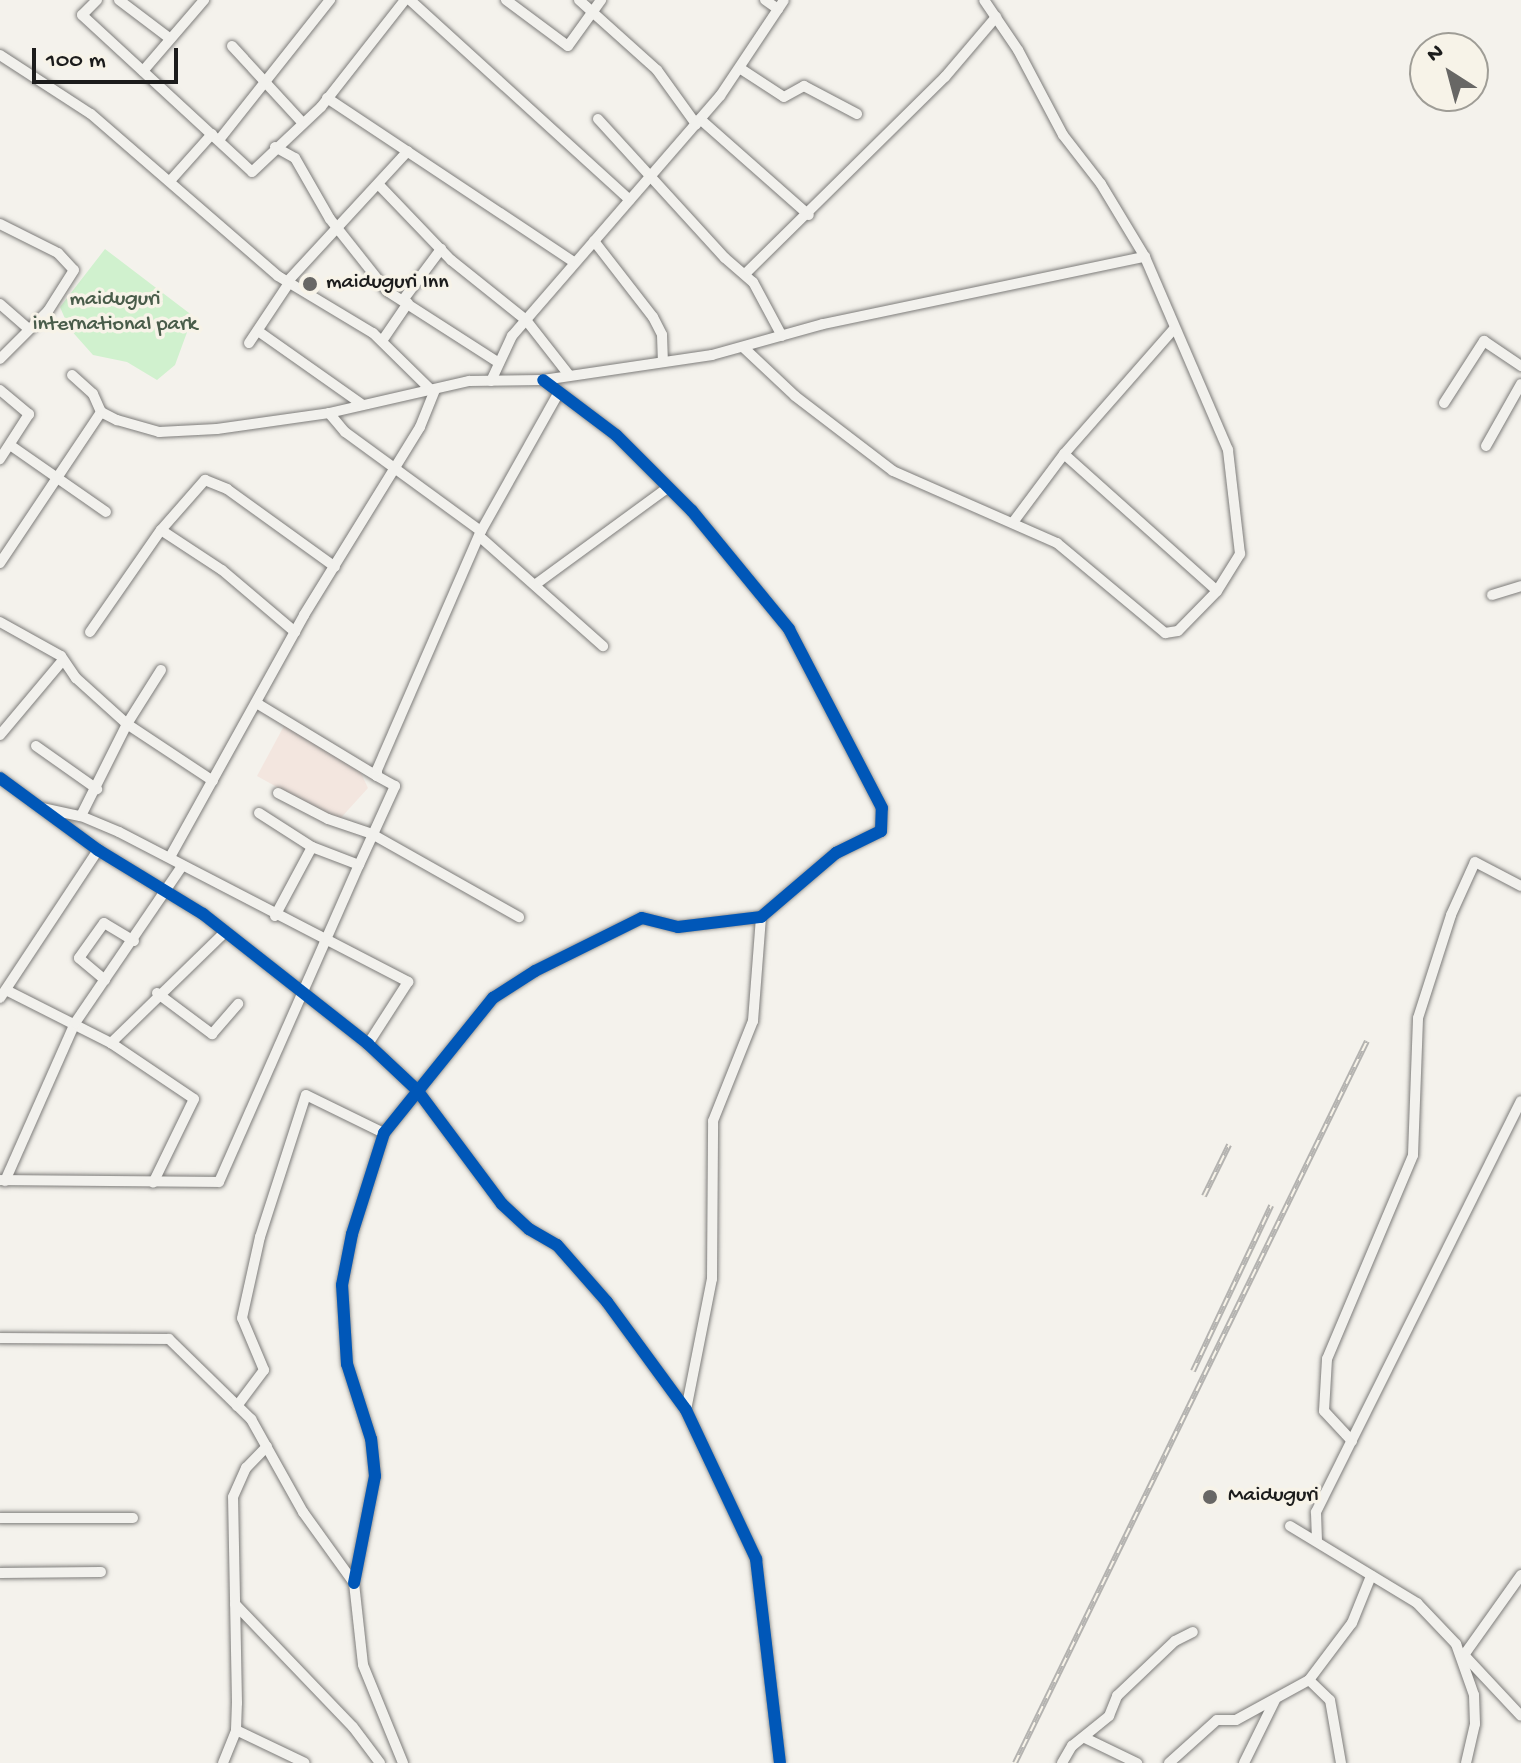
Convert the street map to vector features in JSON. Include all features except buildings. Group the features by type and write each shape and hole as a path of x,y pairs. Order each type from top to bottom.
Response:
{"street":[{"path":"97,0 82,15 252,172 327,98 408,0 630,200"},
{"path":"119,0 169,38"},
{"path":"143,71 204,0"},
{"path":"170,181 268,80 330,0"},
{"path":"506,0 568,46 601,0"},
{"path":"579,0 657,70 698,122 809,215"},
{"path":"491,381 526,320 741,69 781,5 765,0"},
{"path":"743,347 795,396 893,471 1014,521 1081,559 1165,633 1178,631 1217,591 1240,554 1228,450 1145,257 1101,184 1063,135 984,0"},
{"path":"745,274 809,215 945,77 996,17"},
{"path":"232,46 268,80 302,122"},
{"path":"0,56 91,114 170,181 228,237 288,282 382,341 433,390"},
{"path":"741,69 784,97 804,86 857,114"},
{"path":"327,98 574,262"},
{"path":"598,119 745,274 782,336"},
{"path":"275,147 295,158 335,226 362,264 406,302 499,363"},
{"path":"249,343 288,282 335,226 380,186 408,151"},
{"path":"380,186 441,249 526,320 569,375"},
{"path":"0,224 58,253 74,270 48,311 0,359"},
{"path":"594,241 653,317 662,335 663,362"},
{"path":"382,341 441,249"},
{"path":"72,375 93,394 101,412 159,432 217,429 329,413 433,390 491,381 543,380 663,362 1145,257"},
{"path":"0,304 29,329"},
{"path":"1014,521 1064,454 1174,329"},
{"path":"258,331 363,405"},
{"path":"1444,403 1484,341 1521,366"},
{"path":"403,1763 363,1665 354,1583 375,1476 371,1439 347,1364 342,1285 352,1234 384,1133 493,998 595,937 642,918 678,927 761,917 836,853 881,831 882,808 789,629 692,511 666,489 616,435 543,380"},
{"path":"1486,446 1521,384"},
{"path":"0,390 29,414 0,459"},
{"path":"170,857 258,704 295,632 395,469 433,390"},
{"path":"377,776 480,534 559,392"},
{"path":"0,563 101,412"},
{"path":"329,413 345,432 480,534 603,646"},
{"path":"10,445 106,512"},
{"path":"1064,454 1217,591"},
{"path":"90,632 161,530 199,484 212,480 335,567"},
{"path":"536,584 666,489"},
{"path":"161,530 222,570 295,632"},
{"path":"1492,595 1521,586"},
{"path":"0,622 62,661 127,724 213,781"},
{"path":"0,735 62,661"},
{"path":"81,816 127,724 161,670"},
{"path":"182,866 134,941 75,1023 3,1181 219,1182 303,993 330,940 372,834 395,786 258,704"},
{"path":"36,746 97,789"},
{"path":"0,778 34,806 98,850 168,891 225,932 368,1044 417,1090 502,1204 529,1229 557,1245 591,1283 686,1410 756,1559 780,1763"},
{"path":"278,793 328,819 372,834 519,917"},
{"path":"34,806 81,816 170,857 275,916 330,940 408,982 368,1044"},
{"path":"259,813 312,847 359,865"},
{"path":"275,916 312,847"},
{"path":"98,850 3,994 75,1023 111,1043 194,1099 153,1183"},
{"path":"1352,1441 1324,1411 1327,1359 1413,1155 1418,1018 1451,915 1475,862 1521,886"},
{"path":"686,1410 712,1279 713,1121 753,1021 761,917"},
{"path":"105,980 79,958 104,923 134,941"},
{"path":"111,1043 157,993 225,932"},
{"path":"157,993 212,1034 238,1004"},
{"path":"237,1406 264,1370 242,1318 260,1237 306,1095 384,1133"},
{"path":"1317,1541 1316,1512 1521,1101"},
{"path":"0,1338 169,1339 237,1406 267,1446 303,1512 354,1583"},
{"path":"223,1763 236,1730 233,1497 246,1468 267,1446"},
{"path":"0,1518 133,1518"},
{"path":"1290,1526 1429,1613 1521,1716"},
{"path":"0,1573 101,1572"},
{"path":"1466,1763 1475,1709 1464,1655 1521,1575"},
{"path":"1169,1763 1217,1720 1236,1720 1309,1680 1352,1623 1371,1576"},
{"path":"235,1604 353,1727 380,1763"},
{"path":"1062,1763 1109,1716 1117,1696 1175,1641 1193,1632"},
{"path":"1309,1680 1330,1700 1341,1763"},
{"path":"1244,1763 1275,1700"},
{"path":"236,1730 305,1763"},
{"path":"1085,1738 1137,1763"}],"shaded area":[{"path":"285,724 360,771 368,788 338,821 257,776"}],"green space":[{"name":"maiduguri international park","path":"105,249 193,316 175,365 157,380 127,362 93,355 69,328 60,307"}],"railway":[{"path":"1015,1763 1367,1041"},
{"path":"1204,1196 1229,1145"},
{"path":"1193,1371 1271,1206"}],"cycle path":[{"path":"354,1583 375,1476 371,1439 347,1364 342,1285 352,1234 384,1133 493,998 535,971 642,918 678,927 761,917 836,853 881,831 882,808 789,629 692,511 616,435 543,380"},
{"path":"0,778 98,850 203,914 368,1044 417,1090 502,1204 529,1229 557,1245 607,1302 686,1410 756,1559 780,1763"}],"place":[{"name":"maiduguri Inn","path":"310,284"},
{"name":"Maiduguri","path":"1210,1497"}]}
